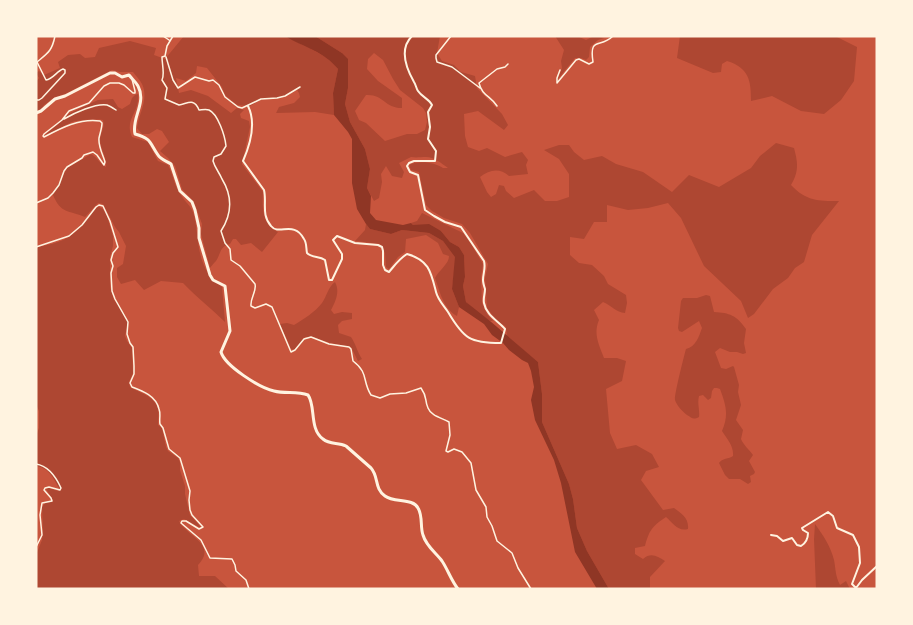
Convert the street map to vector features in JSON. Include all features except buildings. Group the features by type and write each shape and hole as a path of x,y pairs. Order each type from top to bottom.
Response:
{"main road":[{"path":"36,113 55,99 110,73 122,77 129,75 139,87 141,97 134,124 135,135 150,142 161,159 167,161 173,168 180,191 192,202 195,210 199,238 210,275 213,280 225,286 230,331 221,352 222,356 238,371 264,388 308,395 312,402 312,414 317,430 323,440 346,446 371,468 375,472 377,488 383,495 395,501 411,502 418,508 424,539 444,564 451,581 458,589"}],"street":[{"path":"36,100 42,98 64,74 63,69 46,80 36,62 50,51 55,36"},
{"path":"164,36 170,40"},
{"path":"173,36 167,46 165,56 162,57 164,76 162,80 167,88 165,99 179,105 192,103 199,110 211,112 223,132 226,146 221,154 214,157 213,161 222,177 230,200 230,212 221,235 229,247 231,260 240,266 255,284 251,306 255,308 266,304 272,307 291,352 304,339 311,337 351,349 352,361 362,368 371,395 380,398 421,388 426,395 428,409 449,422 450,435 446,451 459,450 471,463 476,490 486,507 487,516 497,541 512,553 531,589"},
{"path":"248,106 251,113 251,136 248,153 243,162 264,190 267,219 274,229 292,228 297,231 304,239 307,253 325,260 329,280 336,275 342,259 342,254 333,240 337,236 355,243 378,245 383,251 383,265 387,272 407,254 413,255 427,266 434,278 438,297 461,332 478,342 501,343 505,329 496,322 486,309 484,302 483,284 486,266 484,261 461,227 445,222 425,210 418,175 410,172 407,166 414,161 435,161 436,152 428,139 430,127 428,112 432,105 418,91 407,69 405,47 406,42 412,36"},
{"path":"451,36 436,55 437,62 452,67 480,88 485,95 492,98 497,106"},
{"path":"560,70 557,83 576,60 579,59 589,64 593,62 592,46 609,40 613,36"},
{"path":"165,56 178,88 195,78 213,80 219,85 225,97 242,108 261,99 285,96 300,87"},
{"path":"480,88 480,81 496,69 508,64"},
{"path":"62,120 69,111 89,103 104,86 110,83 119,83 135,93 131,78"},
{"path":"36,203 53,193 67,167 84,155 93,152 104,165 105,162 99,141 102,127 100,121 78,122 44,137 44,134 71,114 96,105 108,105 116,110"},
{"path":"36,247 69,236 82,225 96,207 103,206 118,247 111,260 113,266 112,291 128,322 127,334 133,347 134,374 130,383 132,387 146,393 156,402 160,412 160,424 164,428 169,449 180,458 184,470 190,491 190,510 202,527 200,529 182,520 181,523 201,540 210,558 232,560 236,571 246,580 249,589"},
{"path":"36,464 40,464 53,473 61,489 49,487 44,490 52,501 42,503 40,515 42,535 36,547"},
{"path":"771,535 783,541 792,538 797,545 801,546 808,538 808,533 802,528 828,512 833,516 837,528 853,535 859,547 860,562 852,584 854,587 856,588 877,566"}],"shaded area":[{"path":"184,36 285,36 331,60 338,69 333,93 334,115 315,112 276,113 279,107 294,103 300,97 297,90 280,98 262,99 250,106 237,105 225,95 222,87 207,68 197,66 196,73 186,81 176,78 179,93 191,90 208,96 231,113 237,108 244,110 240,114 241,118 249,121 250,127 242,164 263,192 263,209 266,220 278,232 262,252 251,243 241,245 233,239 230,244 222,248 210,268 201,234 202,224 194,202 182,189 175,166 160,151 169,142 162,131 157,129 149,134 142,134 137,128 143,106 144,90 133,72 112,70 55,97 41,110 36,111 36,82 39,78 36,73 39,71 44,75 60,68 58,62 68,55 80,54 85,58 95,57 99,48 130,41 156,48 154,55 165,59"},
{"path":"285,36 315,36 348,59 348,88 345,104 350,122 365,149 370,169 367,188 371,196 370,213 376,220 403,225 429,224 441,231 450,242 459,247 464,255 463,286 466,302 538,362 542,394 542,422 569,484 577,528 587,551 609,589 597,589 575,552 561,483 554,460 535,420 531,400 534,387 528,363 492,335 484,324 459,307 452,289 455,257 443,241 429,233 402,230 391,234 370,229 366,224 357,209 352,183 352,139 334,115 333,93 338,69 320,54"},
{"path":"315,36 440,36 437,53 442,61 454,65 461,72 475,76 477,88 502,114 508,125 504,130 478,111 464,114 468,147 479,151 487,148 505,157 522,152 528,160 526,165 528,174 509,176 495,170 480,177 491,197 496,194 499,185 504,186 514,198 534,190 545,201 557,201 569,197 569,174 559,159 544,150 559,145 569,145 584,160 602,156 616,164 643,172 672,192 689,175 719,187 751,168 760,156 776,143 794,148 797,167 791,185 813,199 839,201 812,235 804,262 773,289 754,314 748,318 741,301 704,266 681,218 668,203 628,210 607,205 607,222 594,222 584,239 570,237 570,255 579,263 592,265 604,276 608,284 626,295 625,313 603,302 594,310 599,320 597,335 604,358 626,361 622,381 606,389 610,433 617,449 636,445 652,454 659,467 646,471 641,480 663,510 674,508 687,522 688,529 684,530 666,517 652,529 645,546 635,548 635,554 643,559 651,555 665,561 650,577 650,589 609,589 587,551 577,528 569,484 542,422 542,394 538,362 507,337 505,326 497,321 487,308 485,278 488,264 470,233 462,224 444,218 426,205 419,172 411,170 409,165 426,162 448,168 432,158 411,157 399,163 404,172 402,178 392,176 386,166 381,174 379,198 374,201 367,188 370,169 365,149 350,122 345,104 348,88 342,53","holes":["374,53 383,60 400,90 423,108 427,122 425,130 385,141 366,123 359,120 355,111 366,95 372,95 391,106 402,108 402,98 378,81 367,69 368,59"]},
{"path":"555,36 577,36 586,40 594,36 604,38 590,47 589,57 586,60 575,58 558,79 564,50"},
{"path":"680,36 835,36 857,47 854,81 841,100 824,114 801,111 772,96 751,101 749,81 740,67 727,61 722,64 721,72 713,73 677,58"},
{"path":"138,94 137,106 130,125 132,137 148,142 158,161 168,165 179,191 192,211 203,263 210,276 222,287 225,322 183,283 161,281 144,290 135,280 121,284 117,277 117,268 123,264 126,246 103,204 98,203 85,217 62,208 53,195 67,168 91,154 106,167 100,139 103,120 72,122 45,135 68,114 98,100 113,99 122,109 130,104 132,98"},
{"path":"99,207 107,216 113,236 110,287 114,300 128,323 125,336 132,348 133,373 129,382 130,387 154,401 158,411 158,425 162,428 166,447 180,462 190,515 201,527 184,519 179,521 203,546 203,558 198,565 199,576 215,576 229,589 36,589 36,555 43,531 42,507 46,502 53,500 46,489 61,491 49,472 36,466 39,411 36,404 36,248 55,243 74,234 95,208"},
{"path":"422,213 463,233 471,244 483,264 482,303 493,321 477,312 466,302 463,286 464,255 459,247 450,242 441,231 411,223 417,221"},
{"path":"366,224 370,229 391,234 402,230 429,233 443,241 456,257 452,289 459,307 457,316 445,304 435,278 449,256 443,254 438,243 426,235 406,239 405,252 389,269 386,267 385,253 380,244 355,241 365,230"},
{"path":"335,282 337,296 331,310 334,314 352,313 352,319 342,321 338,325 339,333 351,337 362,359 358,361 351,347 313,337 305,337 294,350 291,349 280,324 294,325 309,315 322,303"},
{"path":"710,296 714,312 732,316 746,329 744,343 746,353 730,352 720,348 715,352 721,368 734,367 739,385 741,405 736,420 743,430 741,439 753,455 749,461 755,472 750,476 751,482 748,484 740,479 729,479 719,463 733,456 731,446 722,431 726,410 720,389 714,388 708,400 703,395 699,396 699,417 695,418 683,412 675,400 686,349 695,344 702,328 699,321 682,332 679,331 681,301 683,298 697,298"},
{"path":"815,524 831,550 840,585 846,581 850,589 816,589"}]}
